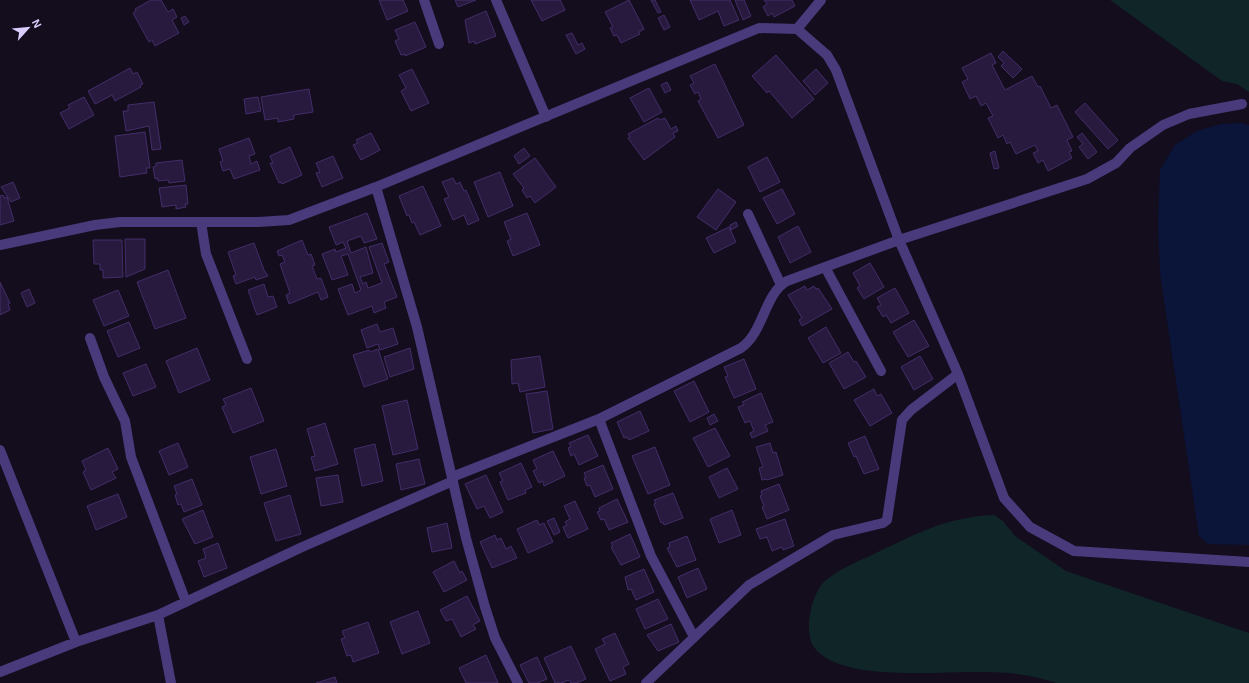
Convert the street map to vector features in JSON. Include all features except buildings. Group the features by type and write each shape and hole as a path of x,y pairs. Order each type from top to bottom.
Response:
{"street":[{"path":"424,0 439,44"},
{"path":"496,0 546,117"},
{"path":"797,29 820,0"},
{"path":"0,245 95,225 120,222 259,222 289,220 376,187 759,28 797,29 828,55 836,70 899,240 958,374 1004,498 1030,527 1074,551 1249,562"},
{"path":"0,672 76,642 158,615 452,479 599,419 748,343 756,332 781,285 899,240 1087,179 1116,164 1130,148 1163,125 1189,114 1242,104"},
{"path":"376,187 417,327 452,479 485,607 495,638 518,683"},
{"path":"748,214 781,285"},
{"path":"201,222 206,254 247,359"},
{"path":"825,267 881,371"},
{"path":"90,338 104,377 125,421 131,457 186,602"},
{"path":"646,683 749,585 833,535 883,523 887,520 902,420 911,410 958,374"},
{"path":"599,419 651,556 694,637"},
{"path":"0,450 76,642"},
{"path":"158,615 172,683"}],"green space":[{"path":"1110,0 1249,0 1249,92 1237,84 1222,81"},
{"path":"994,515 1003,521 1015,536 1066,571 1249,633 1249,683 1056,683 1019,674 1001,672 916,673 866,670 844,666 826,658 813,646 809,631 810,612 820,587 830,577 854,563 931,528 960,519"}],"water":[{"path":"1242,123 1249,125 1249,545 1208,544 1199,536 1160,273 1158,225 1160,170 1175,145 1197,131 1221,124"}]}
